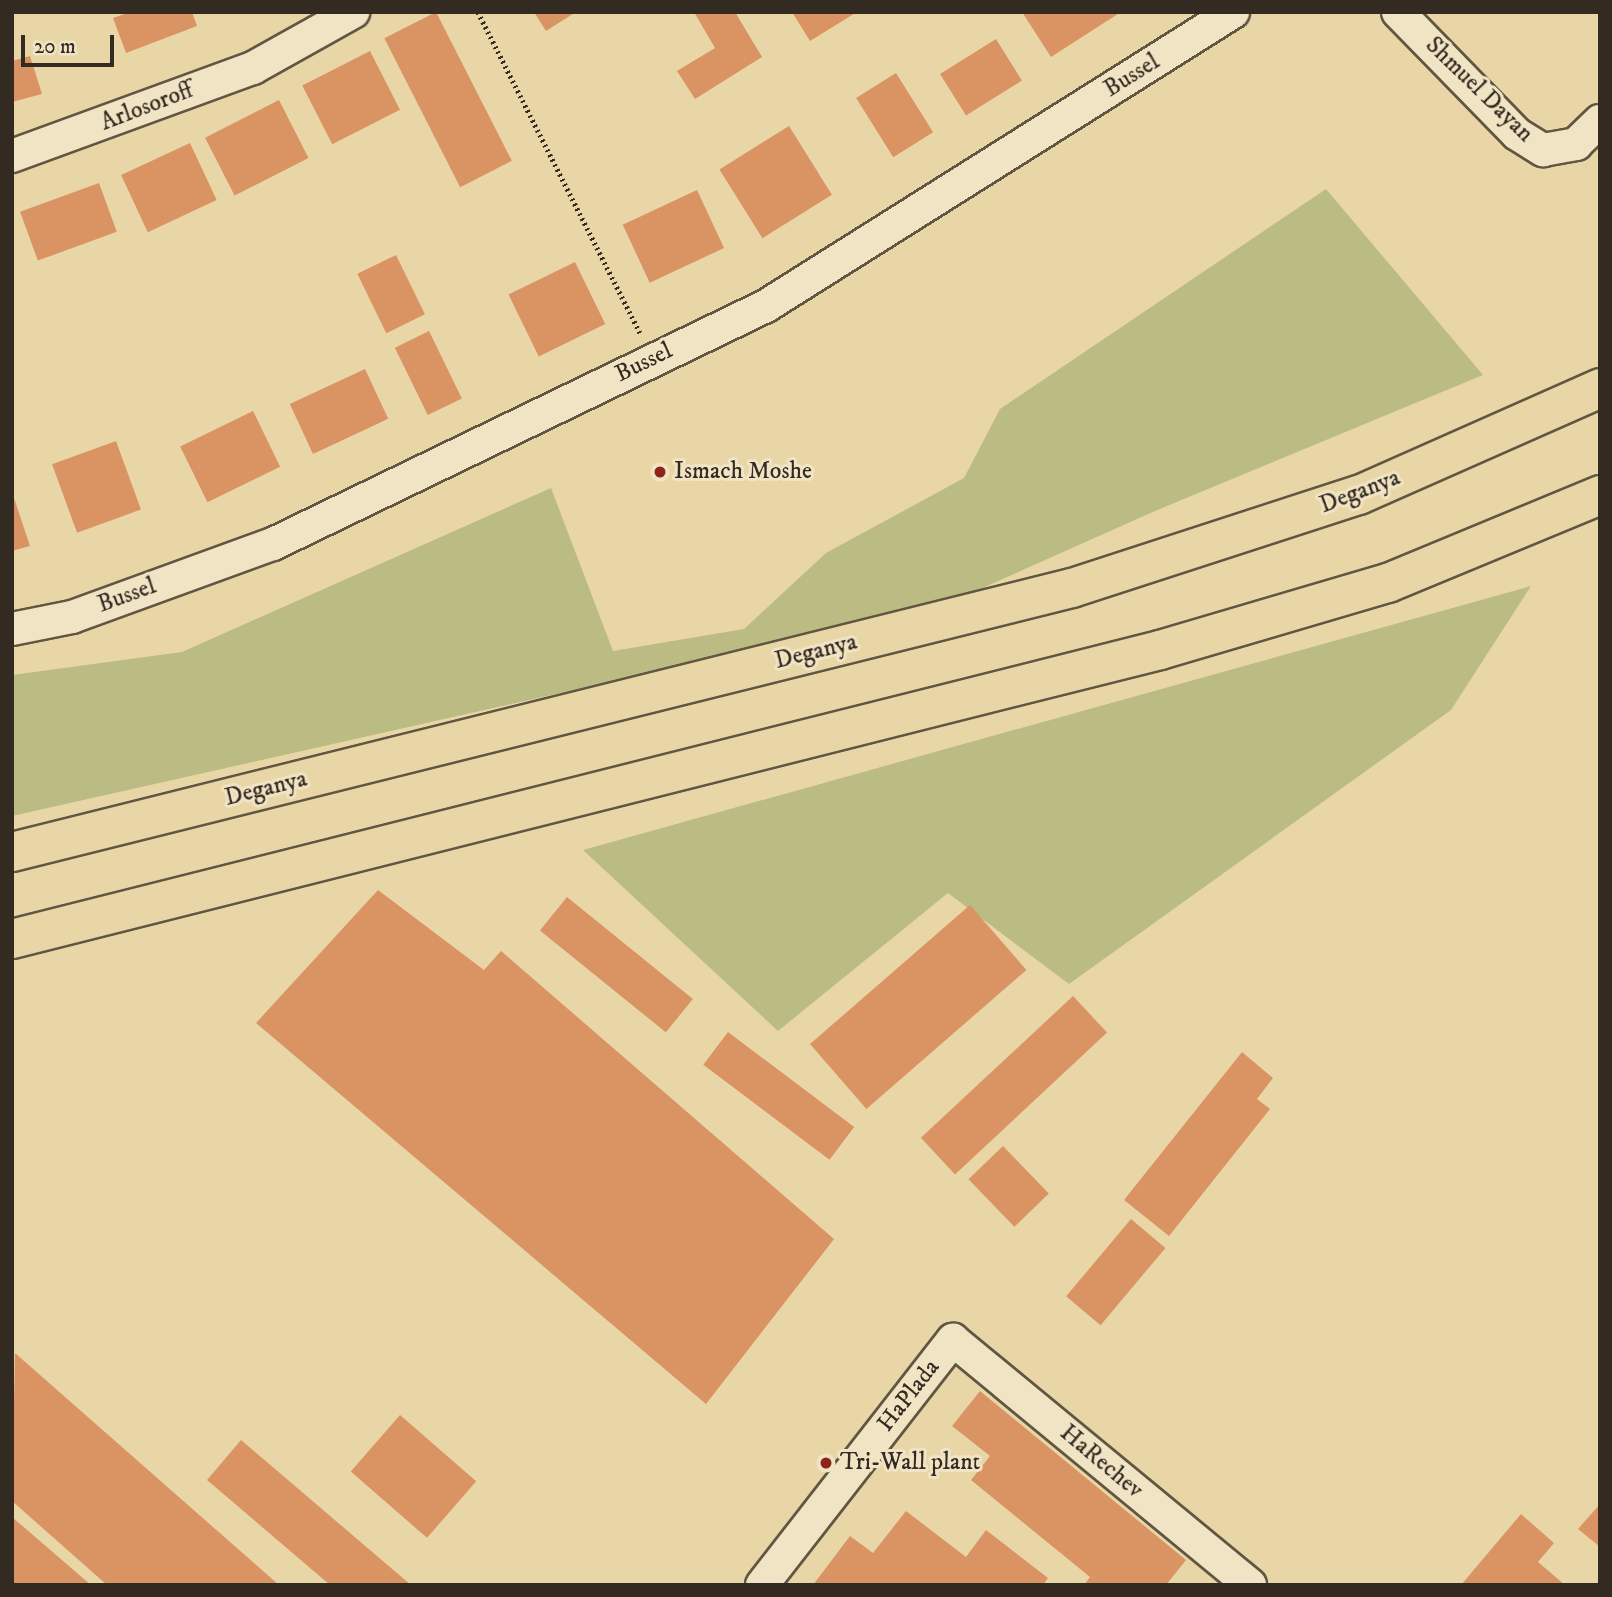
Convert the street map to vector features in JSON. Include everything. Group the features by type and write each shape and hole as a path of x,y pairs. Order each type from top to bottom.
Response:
{"main road":[{"name":"Deganya","path":"12,852 1072,588 1359,495 1600,388"},
{"path":"12,939 1160,650 1388,583 1600,495"}],"street":[{"name":"Arlosoroff","path":"12,156 253,68 353,12"},
{"name":"Bussel","path":"12,629 72,617 273,544 653,358 766,306 1233,12"},
{"name":"Shmuel Dayan","path":"1398,12 1517,134 1543,150 1576,144 1600,121"},
{"name":"HaPlada","path":"762,1585 953,1340"},
{"name":"HaRechev","path":"953,1340 1250,1585"}],"path":[{"path":"478,12 653,358"}],"green space":[{"path":"1326,189 1483,375 1155,511 978,590 672,668 12,816 12,675 182,652 551,488 613,651 744,629 826,553 964,478 1000,409"},
{"path":"1531,586 1451,710 1069,984 948,893 778,1031 583,850"}],"building":[{"path":"130,12 192,12 197,26 126,53 113,18"},
{"path":"436,12 512,161 460,187 384,38"},
{"path":"534,12 576,12 546,31"},
{"path":"694,12 735,12 762,57 695,99 677,71 715,48"},
{"path":"792,12 857,12 810,41"},
{"path":"1022,12 1121,12 1051,57"},
{"path":"996,39 1022,81 966,116 940,74"},
{"path":"370,51 400,110 332,144 302,86"},
{"path":"30,56 42,94 12,102 12,61"},
{"path":"896,73 933,132 893,157 856,98"},
{"path":"279,100 309,158 235,196 205,138"},
{"path":"789,126 832,195 762,238 719,169"},
{"path":"190,143 217,200 148,232 121,175"},
{"path":"99,183 117,232 38,261 20,212"},
{"path":"697,190 724,248 650,283 623,225"},
{"path":"396,255 425,314 386,333 357,274"},
{"path":"575,262 605,324 539,356 508,294"},
{"path":"429,331 462,398 428,415 395,348"},
{"path":"365,369 388,419 313,454 290,404"},
{"path":"253,411 280,467 207,502 180,447"},
{"path":"116,441 141,510 77,533 52,464"},
{"path":"12,492 30,546 12,551"},
{"path":"378,890 484,970 501,951 834,1239 706,1404 256,1023"},
{"path":"567,897 693,999 666,1032 540,930"},
{"path":"970,905 1026,970 866,1109 810,1044"},
{"path":"1073,996 1107,1033 955,1174 921,1138"},
{"path":"728,1032 854,1127 830,1160 703,1065"},
{"path":"1242,1052 1273,1078 1257,1099 1270,1109 1169,1236 1124,1200"},
{"path":"1003,1146 1049,1193 1014,1227 968,1179"},
{"path":"1131,1219 1165,1248 1101,1325 1066,1296"},
{"path":"15,1353 279,1585 107,1585 12,1501"},
{"path":"980,1391 1186,1560 1166,1585 1084,1585 1090,1577 971,1480 990,1456 952,1426"},
{"path":"400,1415 476,1481 427,1538 351,1472"},
{"path":"241,1440 411,1585 330,1585 207,1480"},
{"path":"1600,1504 1600,1547 1578,1529"},
{"path":"906,1511 966,1557 986,1530 1048,1578 1043,1585 813,1585 850,1536 873,1553"},
{"path":"1521,1514 1554,1543 1538,1562 1565,1585 1461,1585"},
{"path":"12,1517 91,1585 12,1585"}],"place":[{"name":"Ismach Moshe","path":"660,472"},
{"name":"Tri-Wall plant","path":"826,1463"}]}
